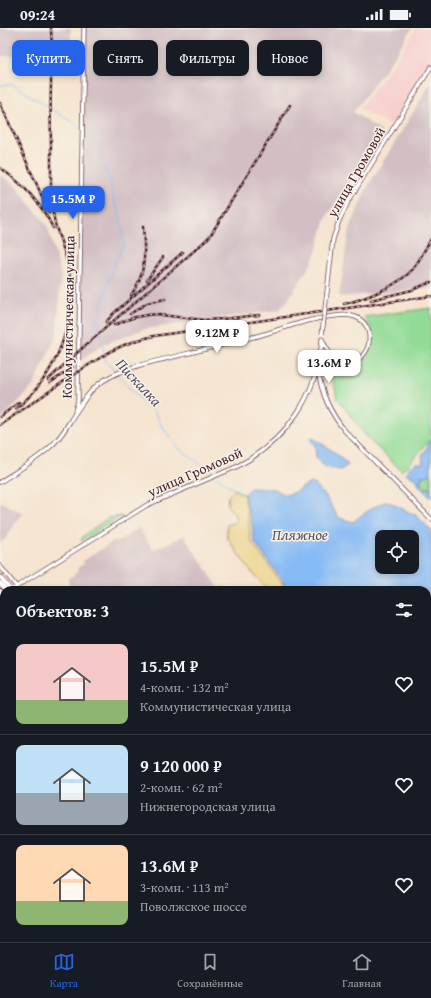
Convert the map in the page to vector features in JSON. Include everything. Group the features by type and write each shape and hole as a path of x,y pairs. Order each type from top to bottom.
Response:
{"main road":[{"name":"Коммунистическая улица","path":"74,414 78,401 84,28"},
{"name":"улица Громовой","path":"20,586 147,506 236,468 248,461 260,453 290,424 302,406 317,369 322,339 333,239 339,221 348,202 431,67"},
{"path":"0,482 28,464 50,447 63,433 87,396 102,382 121,371 261,335 302,322 338,315 353,316 361,320 366,326 369,335 369,344 362,357 350,362 343,362 330,354 322,339"},
{"path":"317,369 327,404 335,418 431,519"},
{"path":"0,566 15,586"},
{"path":"0,577 8,586"}],"shaded area":[{"path":"0,28 71,28 71,40 12,40 12,56 0,56"},
{"path":"85,28 412,28 394,57 353,112 382,132 326,218 317,250 311,264 286,303 279,310 144,329 102,345 79,362"},
{"path":"416,28 431,28 431,61 391,126 360,108 397,59"},
{"path":"431,83 431,288 339,297 348,235 364,193"},
{"path":"0,175 14,184 47,226 61,275 57,334 34,385 0,421"},
{"path":"0,501 22,513 6,538 0,543"},
{"path":"139,528 153,550 184,536 218,586 69,586 68,579 79,571 77,568 84,564 83,561 114,541 116,543"}],"green space":[{"path":"431,308 431,439 402,471 370,441 337,398 332,375 334,361 346,365 353,365 363,360 366,356 371,345 372,333 364,317"},
{"path":"431,473 431,488 424,488 420,481 424,475 426,477"},
{"path":"122,516 123,517 120,517 81,541 83,536 108,518"}],"sand":[{"path":"234,490 243,494 247,510 251,541 284,586 264,586 248,568 227,537 227,525 236,522 235,515 227,505 228,496"}],"water":[{"path":"311,437 331,450 348,465 341,470 325,467 316,457 315,446 311,441"},
{"path":"431,439 431,473 426,477 423,475 420,481 424,488 431,488 431,498 419,486 417,480 406,473 408,468 418,462 421,464 423,461 422,456"},
{"name":"Пляжное","path":"312,483 321,491 339,518 353,522 369,510 387,501 417,516 431,530 431,586 285,586 254,541 252,525 244,494 250,488 274,489 286,495 296,492"}],"waterway":[{"name":"Пискалка","path":"0,85 13,85 74,123 81,130"},
{"name":"Пискалка","path":"83,133 98,145 110,180 113,197 119,212 124,243 112,270 97,321 106,361 115,372"},
{"name":"Пискалка","path":"117,374 133,392 154,411 163,428 177,447 214,474"},
{"name":"Пискалка","path":"216,476 229,486 244,494"}],"railway":[{"path":"16,409 31,395 54,362 62,344 70,305 71,285 68,265 55,223 51,195 51,28"},
{"path":"0,103 49,213"},
{"path":"48,380 210,236 290,105"},
{"path":"0,168 16,180 30,194 43,210 53,228"},
{"path":"131,295 140,279 144,262 143,227"},
{"path":"344,304 362,299 399,281 416,266 431,239"},
{"path":"106,322 113,314 183,252"},
{"path":"147,280 163,257"},
{"path":"371,300 412,290 431,282"},
{"path":"0,425 111,351 138,340 154,336 431,296"},
{"path":"130,314 147,303 165,299"},
{"path":"114,325 136,317 160,314"},
{"path":"161,315 203,320 259,315"},
{"path":"50,383 73,367"},
{"path":"0,417 19,402"}]}
